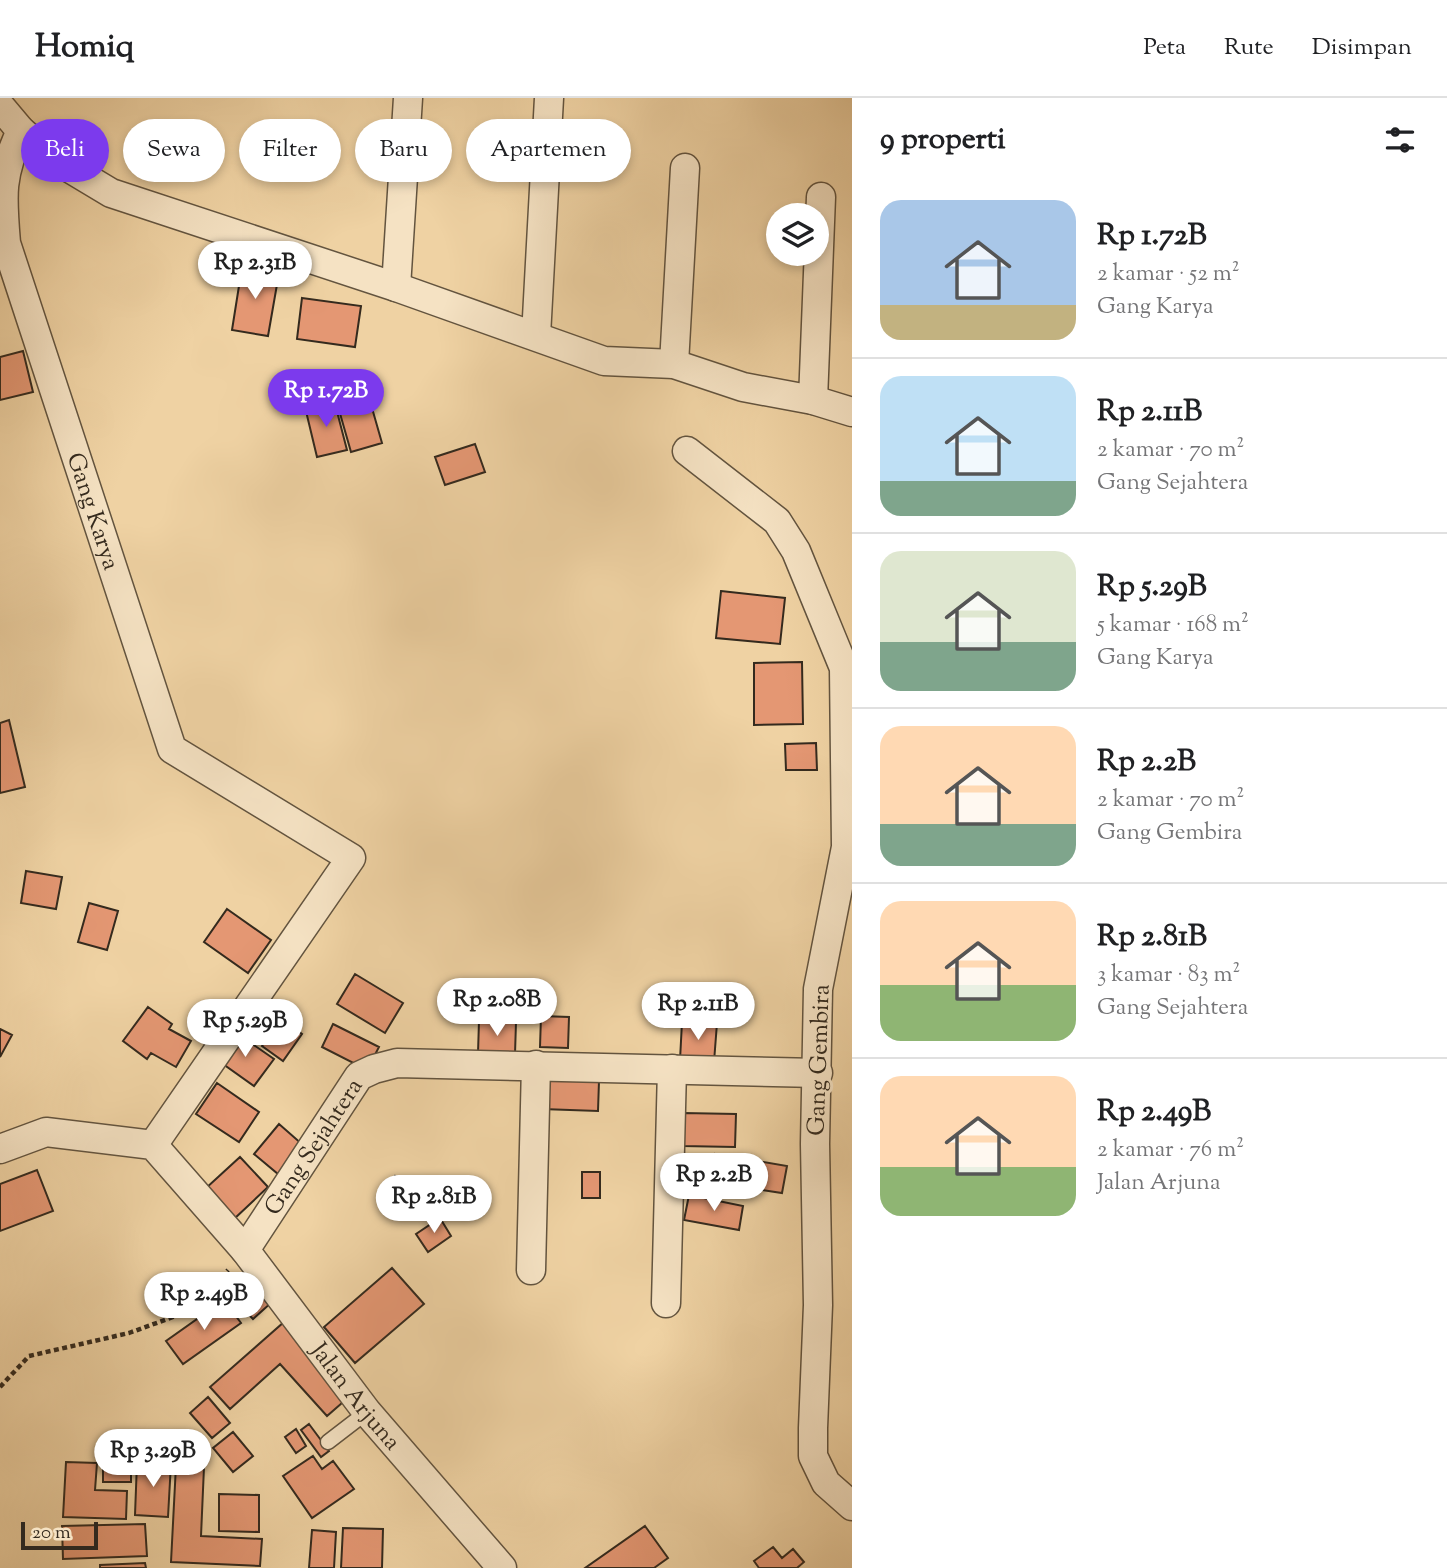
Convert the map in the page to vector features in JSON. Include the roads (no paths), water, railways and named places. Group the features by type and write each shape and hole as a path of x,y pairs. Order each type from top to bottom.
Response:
{"street":[{"path":"396,287 408,98"},
{"path":"536,336 549,98"},
{"path":"0,106 10,127 56,160 111,193 396,287 604,361 674,364 743,387 813,400 852,412"},
{"name":"Gang Karya","path":"10,127 9,157 2,194 6,243 172,749 351,858 153,1145"},
{"path":"674,364 685,168"},
{"path":"813,400 821,197"},
{"name":"Gang Gembira","path":"687,451 777,521 796,551 844,668 846,847 818,989 815,1144 818,1305 813,1456 826,1483 852,1506"},
{"name":"Gang Sejahtera","path":"245,1250 359,1076 374,1069 397,1063 818,1073"},
{"path":"531,1270 536,1065"},
{"path":"666,1303 672,1069"},
{"path":"0,1149 46,1132 153,1145"},
{"name":"Jalan Arjuna","path":"153,1145 245,1250 367,1412 502,1568"}],"lane":[{"path":"328,1442 367,1412"}]}
